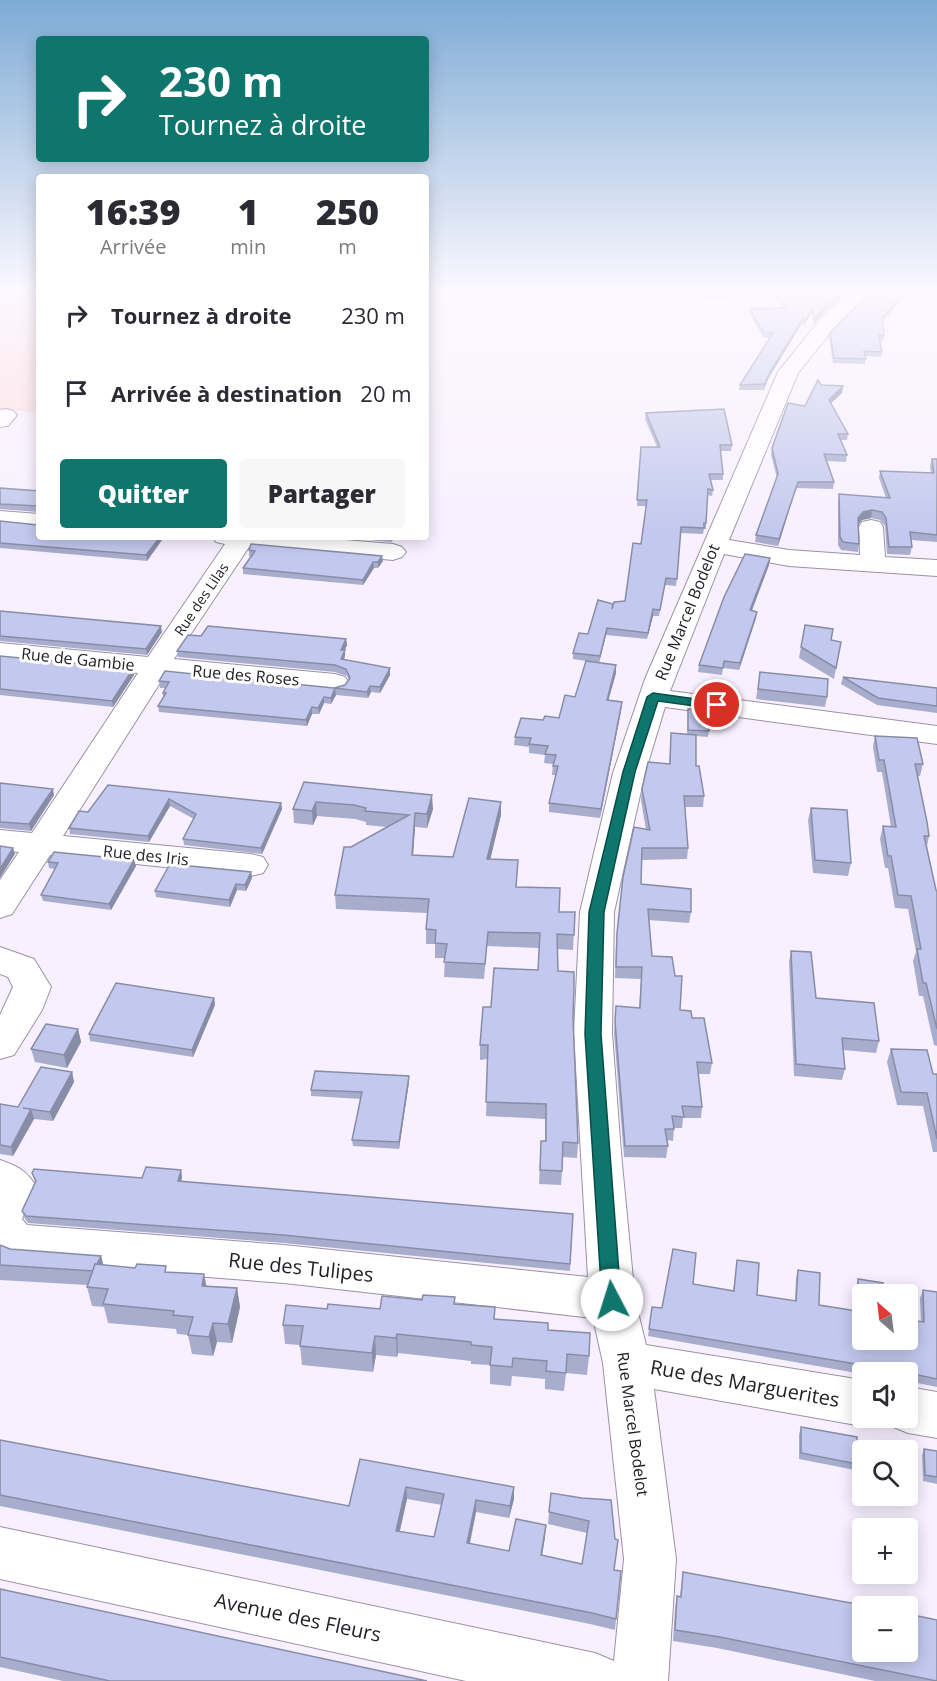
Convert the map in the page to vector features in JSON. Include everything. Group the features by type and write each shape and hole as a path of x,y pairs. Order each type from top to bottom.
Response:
{"street":[{"name":"Rue Marcel Bodelot","path":"640,1681 650,1559 627,1363 612,1300 593,1034 597,912 629,772 665,662 788,372"},
{"path":"0,518 36,521"},
{"path":"871,527 873,565"},
{"name":"Rue des Lilas","path":"0,906 241,540"},
{"path":"264,540 393,552"},
{"path":"715,545 789,558 937,568"},
{"name":"Rue de Gambie","path":"0,651 157,667"},
{"name":"Rue des Roses","path":"157,667 335,684"},
{"path":"653,697 937,735"},
{"name":"Rue des Iris","path":"0,840 251,865"},
{"path":"0,960 21,968 32,987 23,1010 0,1045"},
{"name":"Rue des Tulipes","path":"0,1177 15,1187 0,1221 15,1243 285,1264 612,1300"},
{"name":"Rue des Marguerites","path":"627,1363 852,1401"},
{"path":"918,1412 937,1415"},
{"name":"Avenue des Fleurs","path":"0,1553 595,1681"}],"shaded area":[{"path":"0,372 36,372 36,413 0,409"}],"building":[{"path":"748,372 770,372 765,384 740,385"},
{"path":"818,380 821,385 843,386 829,400 848,434 838,434 847,455 824,454 834,482 798,482 779,539 756,535 778,474 772,448 788,403 805,406"},
{"path":"724,409 732,445 720,445 723,474 709,474 713,490 708,489 704,528 681,527 677,579 666,578 660,610 653,609 648,633 607,628 600,656 573,653 579,633 588,634 598,600 613,604 612,609 614,602 625,601 633,543 641,544 647,500 637,500 641,447 660,447 646,413"},
{"path":"932,459 937,459 937,535 910,532 912,547 889,547 886,518 882,512 872,510 863,512 858,518 859,544 843,542 840,537 839,494 890,498 880,471 934,473"},
{"path":"0,488 36,491 36,506 0,504"},
{"path":"0,521 36,525 36,540 158,540 146,555 0,543"},
{"path":"251,544 382,556 378,562 373,562 363,580 243,568 255,551 249,550"},
{"path":"745,554 770,558 750,610 757,612 740,663 724,661 723,668 699,665 724,597"},
{"path":"0,611 161,626 146,649 0,636"},
{"path":"805,625 833,629 831,640 841,642 836,668 801,647"},
{"path":"208,626 346,639 341,650 345,650 341,659 390,668 380,687 370,686 367,692 335,688 331,698 324,697 318,708 312,707 306,720 158,706 166,693 163,693 169,682 159,681 165,671 334,688 345,685 350,678 346,669 335,665 177,651 188,635 201,636"},
{"path":"0,656 133,669 112,701 0,689"},
{"path":"586,661 616,665 607,700 622,702 601,809 549,803 558,766 553,766 556,755 545,754 548,746 529,744 531,738 515,737 521,718 543,720 545,716 559,718 565,695 575,697"},
{"path":"760,672 828,679 827,697 758,689"},
{"path":"843,677 937,688 937,706 878,698"},
{"path":"688,709 709,710 709,731 688,730"},
{"path":"671,733 696,735 696,766 699,766 704,796 684,796 688,848 642,848 641,884 691,889 691,912 648,909 652,956 672,957 675,976 682,976 680,1010 691,1011 692,1018 704,1018 712,1063 697,1062 702,1107 682,1106 684,1117 672,1116 674,1129 665,1129 668,1146 625,1146 615,1021 616,1006 640,1008 642,967 616,967 623,877 634,827 650,830 642,789 648,762 670,764"},
{"path":"875,736 917,738 923,764 915,764 929,836 924,836 937,891 937,1029 926,983 923,983 917,949 921,949 911,896 898,895 891,856 888,856 883,826 896,827 884,760 879,760"},
{"path":"304,782 432,795 427,814 415,813 412,855 453,857 469,798 501,802 487,859 518,860 516,887 560,888 559,912 575,912 574,935 557,934 558,971 574,972 573,1018 578,1143 563,1142 562,1171 540,1170 541,1141 546,1141 546,1104 486,1102 488,1045 480,1045 483,1007 491,1007 494,968 538,970 540,933 488,932 485,964 444,962 447,944 435,943 436,930 426,929 429,899 335,895 344,847 351,847 409,815 365,811 366,808 354,805 316,802 312,811 293,809"},
{"path":"0,783 53,789 29,824 0,822"},
{"path":"108,785 281,803 261,848 183,839 196,814 169,799 148,836 69,828 79,811 88,812"},
{"path":"811,808 847,810 851,863 815,860"},
{"path":"0,846 13,848 0,869"},
{"path":"54,852 134,860 109,904 41,895 58,863 48,862"},
{"path":"170,864 251,872 245,885 236,884 229,900 155,891"},
{"path":"791,951 811,952 816,998 874,1003 879,1041 842,1038 845,1069 796,1064"},
{"path":"116,983 214,998 192,1050 89,1034"},
{"path":"46,1024 78,1029 64,1055 31,1049"},
{"path":"891,1049 927,1050 933,1074 937,1074 937,1139 927,1093 901,1092"},
{"path":"41,1067 72,1072 50,1112 31,1109 11,1147 0,1145 0,1104 18,1107"},
{"path":"315,1071 409,1076 399,1142 352,1140 362,1092 311,1090"},
{"path":"146,1167 181,1170 178,1181 573,1214 570,1264 283,1235 26,1216 22,1211 36,1181 32,1173 34,1169 142,1178"},
{"path":"0,1245 10,1249 101,1256 93,1271 0,1265"},
{"path":"673,1249 696,1253 693,1284 734,1291 737,1260 759,1263 757,1295 796,1301 798,1270 820,1273 819,1305 852,1310 852,1350 918,1350 918,1321 924,1322 923,1290 937,1292 937,1379 918,1375 918,1362 852,1363 649,1329 652,1307 662,1308"},
{"path":"95,1264 135,1268 137,1264 166,1266 165,1272 204,1274 202,1286 237,1288 228,1324 213,1323 209,1337 188,1335 193,1317 173,1315 174,1311 103,1304 108,1289 87,1287"},
{"path":"858,1279 883,1283 858,1284"},
{"path":"423,1295 455,1297 454,1304 495,1307 494,1319 548,1323 548,1330 590,1333 589,1356 567,1354 566,1373 546,1371 547,1361 513,1358 512,1367 490,1365 492,1347 471,1345 471,1342 397,1334 396,1338 375,1336 372,1353 300,1346 303,1326 283,1325 286,1305 327,1309 328,1304 380,1309 382,1296 422,1300"},
{"path":"801,1427 857,1437 857,1440 852,1440 852,1463 801,1453"},
{"path":"0,1440 349,1506 360,1459 514,1487 510,1506 476,1500 467,1543 509,1551 516,1519 546,1525 541,1555 582,1564 589,1521 549,1512 551,1493 611,1500 615,1539 618,1540 614,1570 621,1571 616,1619 592,1613 0,1495","holes":["406,1487 444,1494 434,1537 396,1531"]},
{"path":"924,1449 937,1451 937,1477 925,1475"},
{"path":"683,1572 852,1603 852,1662 918,1662 918,1616 937,1620 937,1681 675,1630 677,1596 681,1597"},
{"path":"0,1589 427,1681 110,1681 0,1657"}],"route":[{"path":"612,1300 593,1034 597,912 629,772 653,697 717,705"}]}
